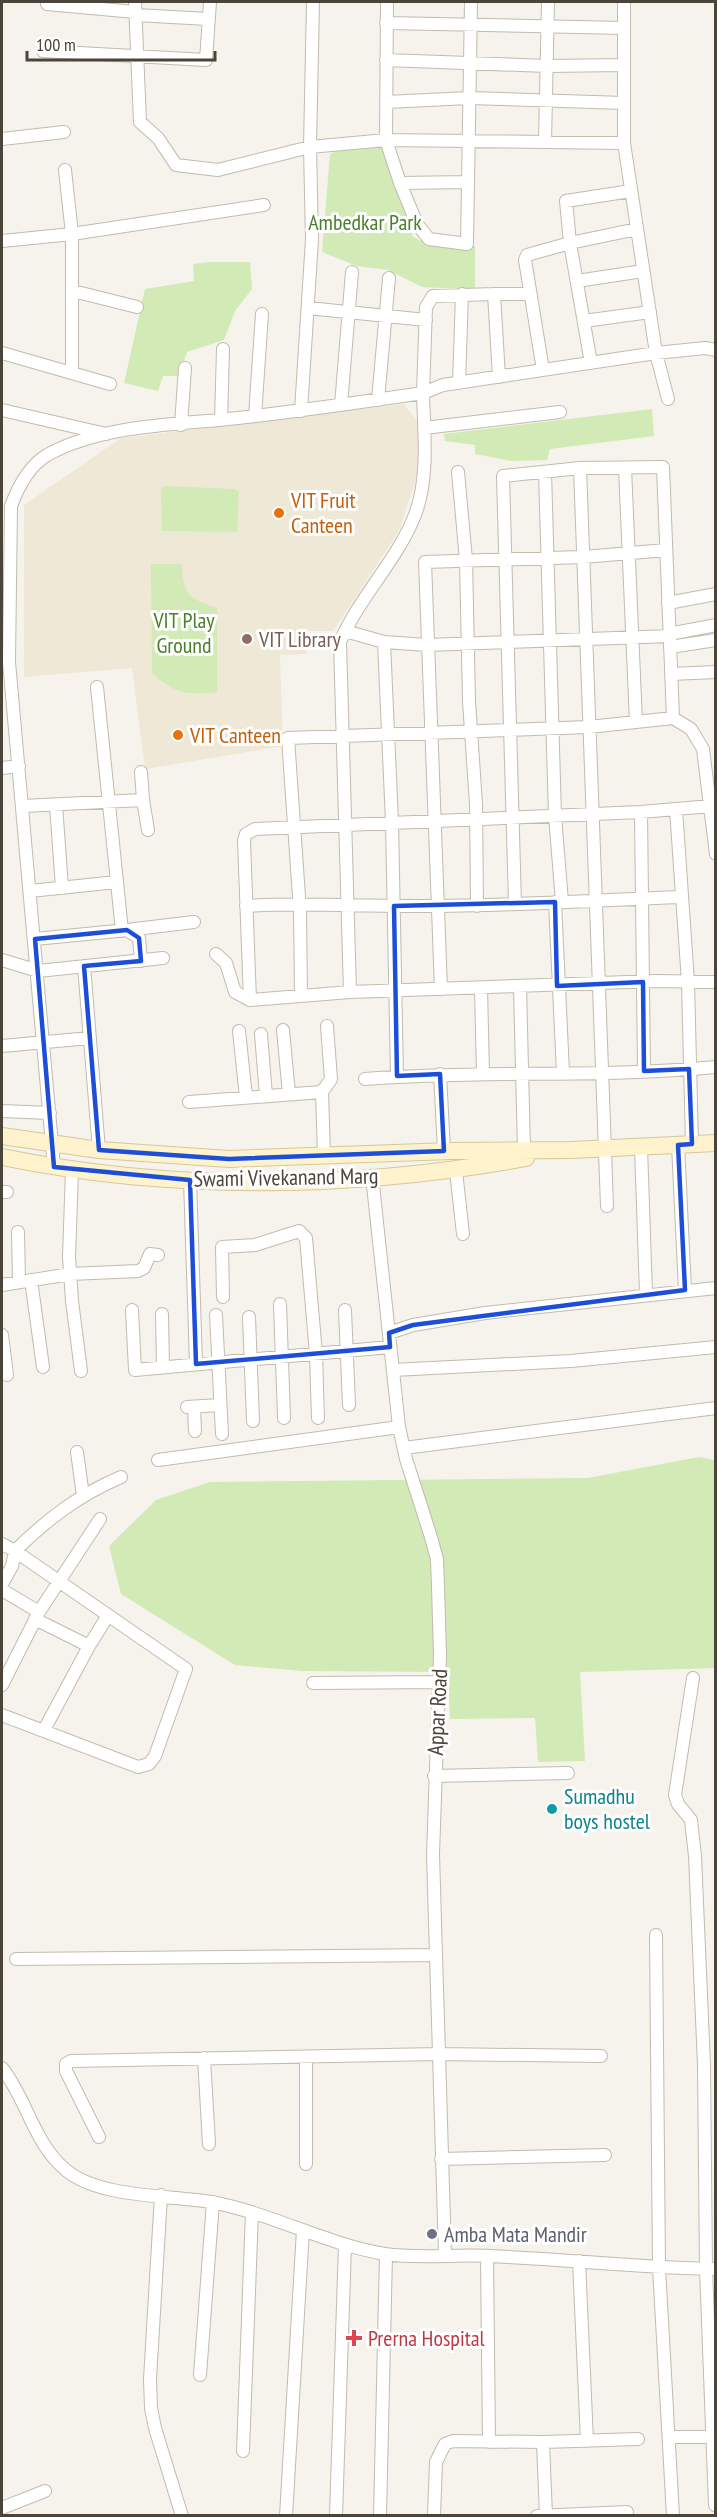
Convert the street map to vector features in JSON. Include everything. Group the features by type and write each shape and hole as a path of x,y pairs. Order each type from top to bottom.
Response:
{"main road":[{"name":"Swami Vivekanand Marg","path":"2,1136 99,1150 229,1159 444,1151 605,1149 716,1143"},
{"name":"Swami Vivekanand Marg","path":"2,1157 137,1179 271,1183 456,1170 571,1150"}],"street":[{"path":"43,51 206,60 210,2"},
{"path":"301,411 312,239 310,147 314,2"},
{"path":"387,2 386,140 400,183 417,224 429,239 467,243 471,2"},
{"path":"545,142 548,2"},
{"path":"624,2 624,143 656,353 668,399"},
{"path":"47,4 135,9 208,19"},
{"path":"135,9 140,122 158,138 176,165 218,170 310,147 386,140 624,143"},
{"path":"386,23 624,28"},
{"path":"386,60 547,66 624,65"},
{"path":"386,102 470,98 624,103"},
{"path":"2,139 64,132"},
{"path":"65,170 72,234 74,291 72,373"},
{"path":"400,183 468,182"},
{"path":"591,363 570,243 566,201 631,190"},
{"path":"2,241 72,234 264,205"},
{"path":"543,370 525,260 527,255 637,229"},
{"path":"577,281 644,271"},
{"path":"341,405 351,272"},
{"path":"378,400 389,278"},
{"path":"74,291 138,307"},
{"path":"459,383 462,294"},
{"path":"494,294 499,377"},
{"path":"350,992 340,642 415,513 424,458 423,393 426,307 433,296 530,294"},
{"path":"308,308 426,320"},
{"path":"584,321 650,312"},
{"path":"255,417 262,314"},
{"path":"54,1167 23,806 5,662 11,506 45,456 72,444 107,435 378,400 423,393 459,383 656,353 705,348 716,350"},
{"path":"220,420 223,349"},
{"path":"2,353 110,384"},
{"path":"181,425 185,368"},
{"path":"2,410 107,435"},
{"path":"424,428 560,412"},
{"path":"515,904 503,476 580,468 663,467 673,718"},
{"path":"580,468 607,1206"},
{"path":"625,468 636,722"},
{"path":"458,472 466,560 477,819 477,906"},
{"path":"545,472 559,902 557,986 563,1073"},
{"path":"441,989 435,821 429,733 425,562 583,557 666,550"},
{"path":"668,603 716,594"},
{"path":"670,639 716,625"},
{"path":"345,631 384,642 427,645 632,638 716,640"},
{"path":"384,642 392,822 397,1076"},
{"path":"671,674 716,672"},
{"path":"97,687 117,882 125,930"},
{"path":"301,996 299,902 292,827 288,738 589,727 673,718 691,729 703,749 716,854"},
{"path":"2,768 19,766"},
{"path":"141,772 148,830"},
{"path":"23,806 143,800"},
{"path":"56,805 62,888"},
{"path":"250,1000 244,841 246,834 255,829 641,812 711,806"},
{"path":"676,809 688,982 689,1069 685,1144 685,1290"},
{"path":"641,812 644,1071"},
{"path":"30,891 117,882"},
{"path":"246,906 299,902 394,906 477,906 682,897"},
{"path":"35,939 194,922"},
{"path":"125,930 139,938 141,961"},
{"path":"216,954 226,963 235,992 250,1000 350,992 643,982 716,982"},
{"path":"2,960 38,970 163,958"},
{"path":"84,966 99,1150"},
{"path":"520,987 520,1074 524,1150"},
{"path":"481,988 483,1074"},
{"path":"324,1155 322,1092 331,1079 327,1026"},
{"path":"283,1030 289,1094"},
{"path":"239,1031 246,1097"},
{"path":"261,1034 266,1096"},
{"path":"2,1046 90,1038"},
{"path":"365,1078 716,1067"},
{"path":"440,1074 444,1151"},
{"path":"189,1102 322,1092"},
{"path":"2,1111 50,1113"},
{"path":"641,1147 646,1294"},
{"path":"72,1170 70,1274 81,1371"},
{"path":"456,1170 463,1234"},
{"name":"Appar Road","path":"372,1176 399,1427 436,1560 440,1655 433,1854 445,2255"},
{"path":"190,1180 196,1365"},
{"path":"223,1297 222,1246 255,1245 301,1231 306,1238 316,1354 318,1418"},
{"path":"18,1232 25,1281 43,1367"},
{"path":"2,1285 70,1274 138,1271 144,1268 150,1254 158,1255"},
{"path":"389,1333 413,1325 485,1313 716,1288"},
{"path":"280,1304 284,1418"},
{"path":"132,1311 135,1370 390,1347"},
{"path":"345,1311 349,1405"},
{"path":"162,1314 164,1367"},
{"path":"216,1315 222,1434"},
{"path":"249,1317 253,1421"},
{"path":"2,1335 8,1375"},
{"path":"393,1370 572,1361 716,1347"},
{"path":"195,1431 191,1407 220,1405"},
{"path":"404,1448 716,1408"},
{"path":"158,1460 399,1427"},
{"path":"77,1452 83,1496"},
{"path":"2,1584 12,1566 15,1551 39,1527 83,1496 121,1478"},
{"path":"2,1685 37,1616 100,1519"},
{"path":"2,1544 186,1669 155,1756 149,1764 138,1767 2,1715"},
{"path":"2,1590 37,1616 89,1647"},
{"path":"44,1730 107,1617"},
{"path":"693,1678 675,1795 678,1804 691,1820 695,1856 711,2269 715,2505"},
{"path":"313,1683 438,1682"},
{"path":"434,1776 568,1773"},
{"path":"656,1935 659,2268 673,2516"},
{"path":"16,1959 436,1955"},
{"path":"99,2137 66,2071 66,2064 71,2061 438,2054 601,2056"},
{"path":"306,2057 306,2164"},
{"path":"204,2058 209,2144"},
{"path":"2,2068 43,2142 66,2170 84,2182 118,2190 213,2202 252,2212 345,2245 386,2254 488,2256 659,2268 711,2269"},
{"path":"441,2159 605,2155"},
{"path":"161,2195 150,2379 151,2408 182,2516"},
{"path":"200,2375 213,2202"},
{"path":"243,2451 252,2212"},
{"path":"286,2516 303,2230"},
{"path":"336,2516 345,2245"},
{"path":"380,2516 386,2254"},
{"path":"488,2256 489,2442"},
{"path":"579,2261 587,2441"},
{"path":"670,2438 713,2437"},
{"path":"434,2516 436,2462 439,2451 445,2444 453,2441 543,2442 638,2439"},
{"path":"543,2442 546,2515"},
{"path":"2,2508 45,2492"},
{"path":"537,2516 627,2512"}],"highlighted area":[{"path":"555,902 557,986 643,982 644,1071 689,1069 692,1144 678,1145 685,1290 413,1325 389,1333 390,1347 196,1364 190,1180 54,1167 35,939 127,930 139,938 141,961 84,966 99,1150 229,1159 444,1151 440,1074 397,1076 394,906"}],"shaded area":[{"path":"404,404 418,422 418,473 399,531 333,631 307,631 307,654 280,655 283,746 145,769 132,668 24,677 24,505 121,438"}],"green space":[{"name":"Ambedkar Park","path":"349,146 379,146 384,152 413,237 434,246 475,246 475,290 422,287 388,270 357,266 322,252 330,154"},
{"path":"250,262 252,289 235,311 224,340 187,352 179,376 163,376 158,391 124,383 145,289 194,281 193,264"},
{"path":"652,409 654,436 550,449 547,460 511,461 475,454 475,445 445,441 444,434"},
{"path":"165,486 235,489 239,492 237,532 162,531 161,490"},
{"name":"VIT Play Ground","path":"151,564 182,564 184,583 189,594 217,608 217,692 189,693 174,689 152,673"},
{"path":"699,1457 715,1460 715,1668 580,1672 585,1761 538,1762 535,1718 450,1719 448,1672 302,1671 235,1665 121,1594 109,1546 156,1500 210,1482 588,1478"}],"place":[{"name":"VIT Fruit Canteen","path":"279,513"},
{"name":"VIT Library","path":"247,639"},
{"name":"VIT Canteen","path":"178,735"},
{"name":"Sumadhu boys hostel","path":"552,1809"},
{"name":"Amba Mata Mandir","path":"432,2234"},
{"name":"Prerna Hospital","path":"354,2338"}]}
